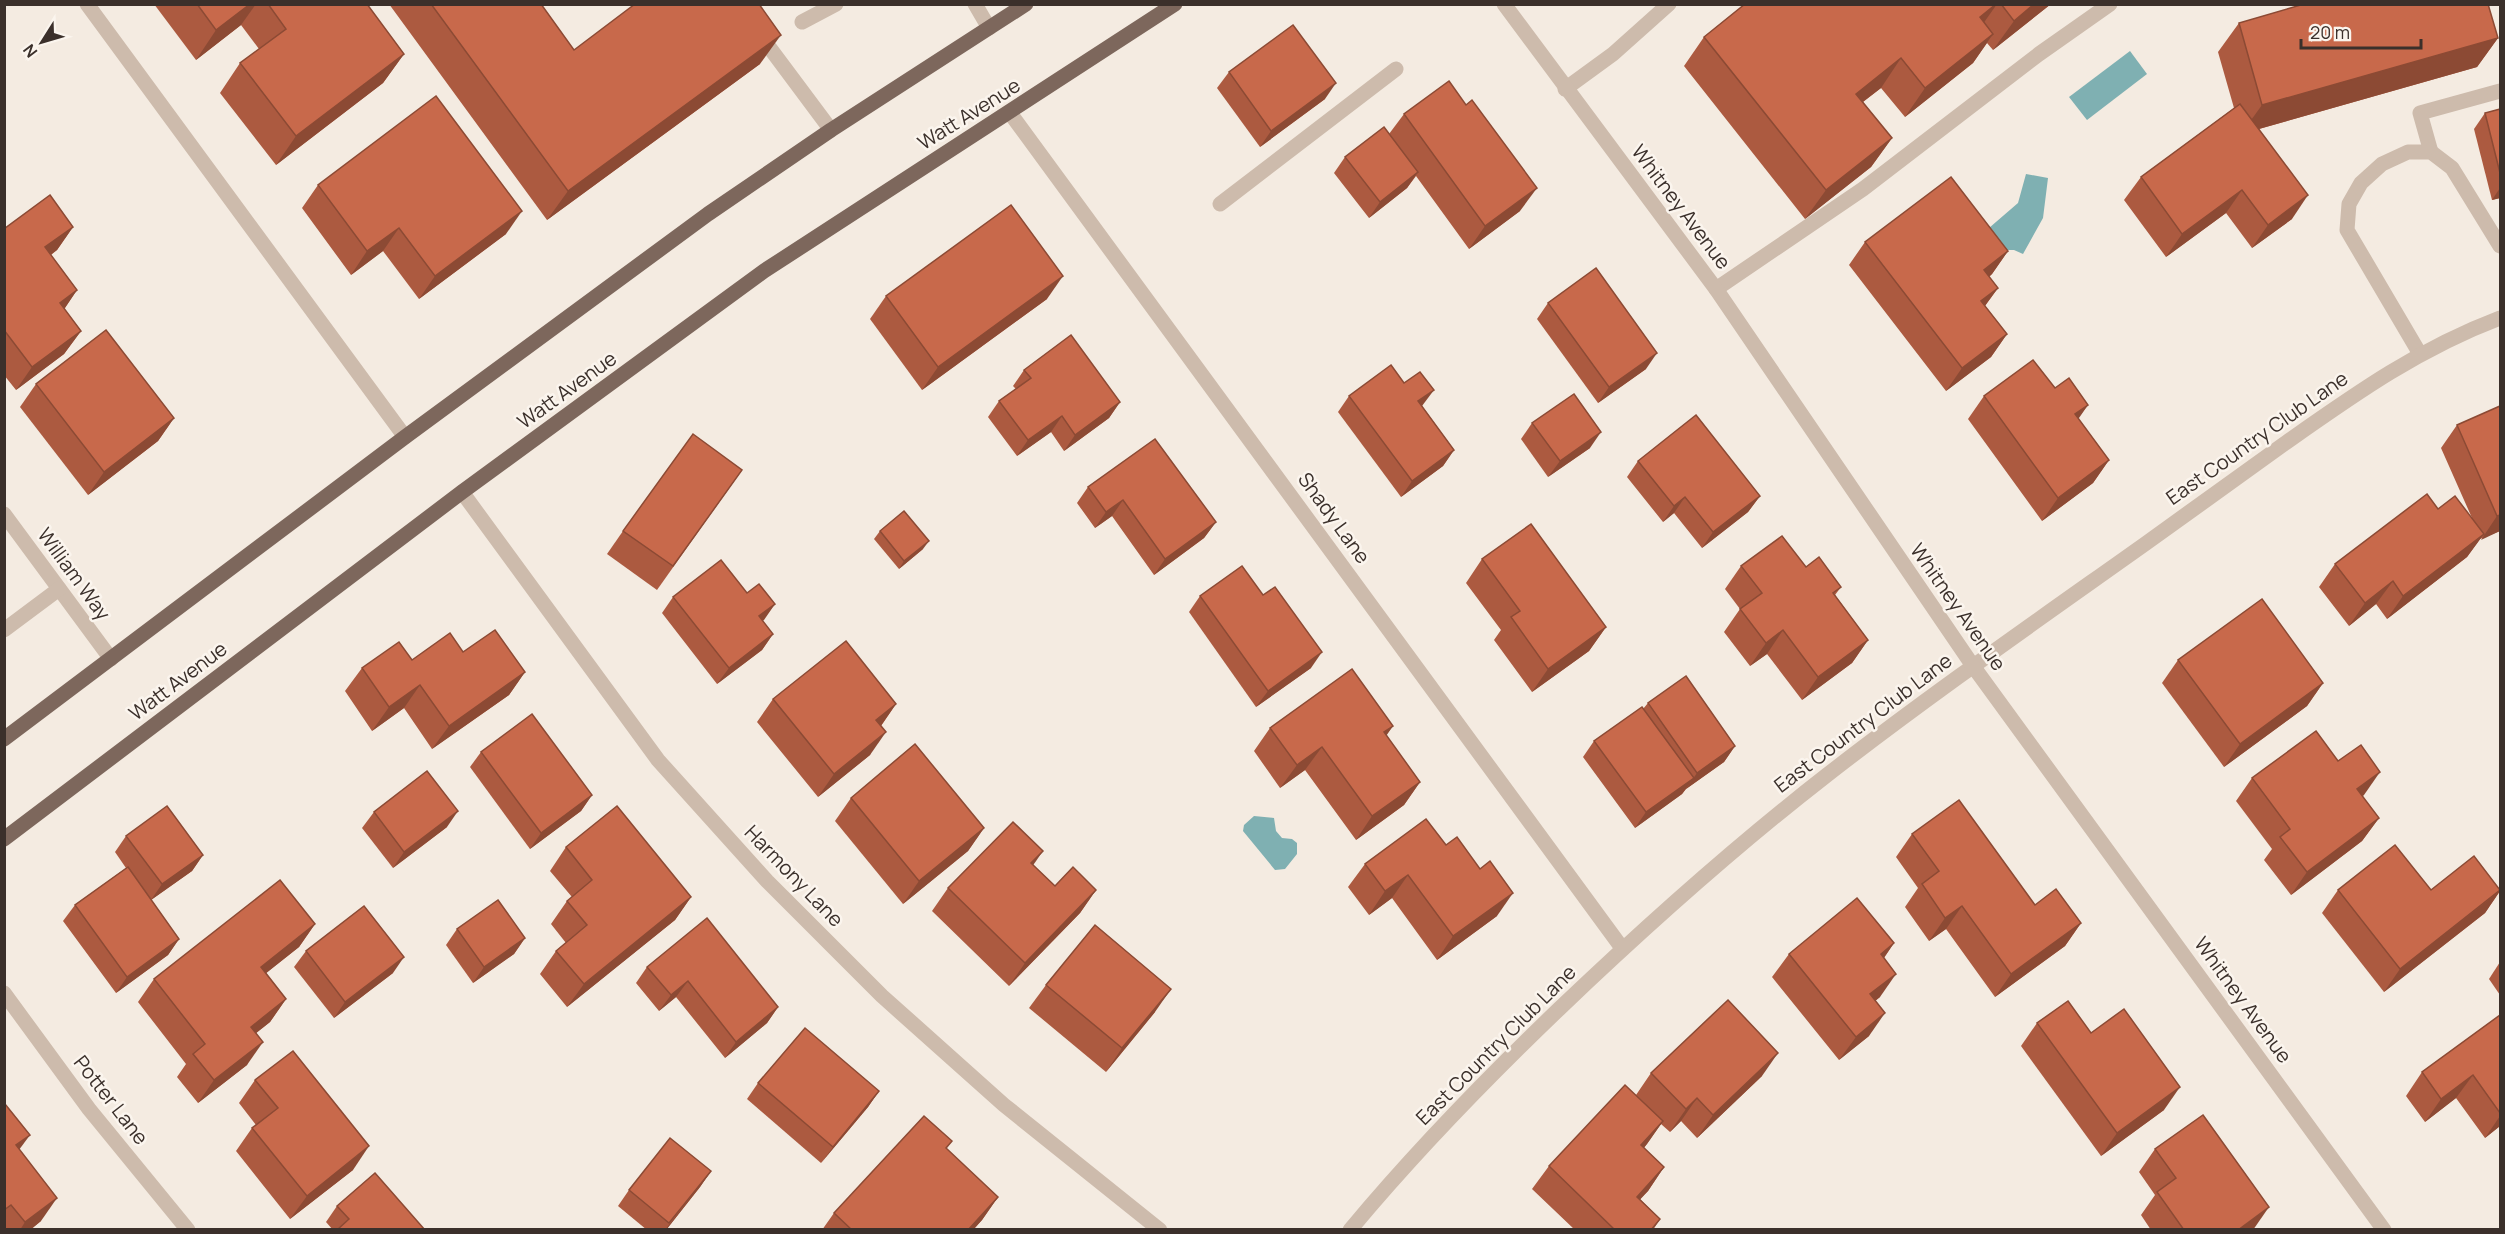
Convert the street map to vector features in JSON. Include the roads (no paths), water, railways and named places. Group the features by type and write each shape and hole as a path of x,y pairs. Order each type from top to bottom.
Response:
{"main road":[{"path":"4,739 405,437 708,214 831,130 1026,4"},
{"name":"Watt Avenue","path":"4,839 462,492 764,271 1175,4"}],"street":[{"path":"87,4 405,437"},
{"path":"737,4 831,130"},
{"path":"802,22 836,4"},
{"path":"975,4 989,28"},
{"name":"Whitney Avenue","path":"1504,4 1716,289 1973,666 2384,1230"},
{"path":"1565,89 1613,54 1669,4"},
{"path":"1716,289 1863,189 2039,54 2110,4"},
{"path":"1220,204 1396,69"},
{"path":"2500,92 2420,113 2431,152 2452,168 2500,246"},
{"name":"Shady Lane","path":"1010,113 1622,948"},
{"path":"2420,354 2346,230 2349,204 2361,183 2382,164 2408,152 2431,152"},
{"name":"East Country Club Lane","path":"1350,1230 1378,1196 1502,1064 1622,948 1725,857 1818,782 1973,666 2350,397 2420,354 2458,334 2500,318"},
{"name":"Harmony Lane","path":"462,492 658,760 767,881 882,996 1004,1105 1160,1230"},
{"name":"William Way","path":"4,514 111,659"},
{"path":"4,630 59,589"},
{"name":"Potter Lane","path":"4,993 89,1109 188,1230"}],"water":[{"path":"2130,51 2147,74 2087,120 2069,97"},
{"path":"2026,174 2048,178 2043,218 2023,254 2014,250 2001,250 1989,228 2018,203"},
{"path":"1254,816 1274,818 1276,831 1282,838 1292,839 1297,843 1297,854 1285,869 1275,870 1243,831 1244,825"}]}
